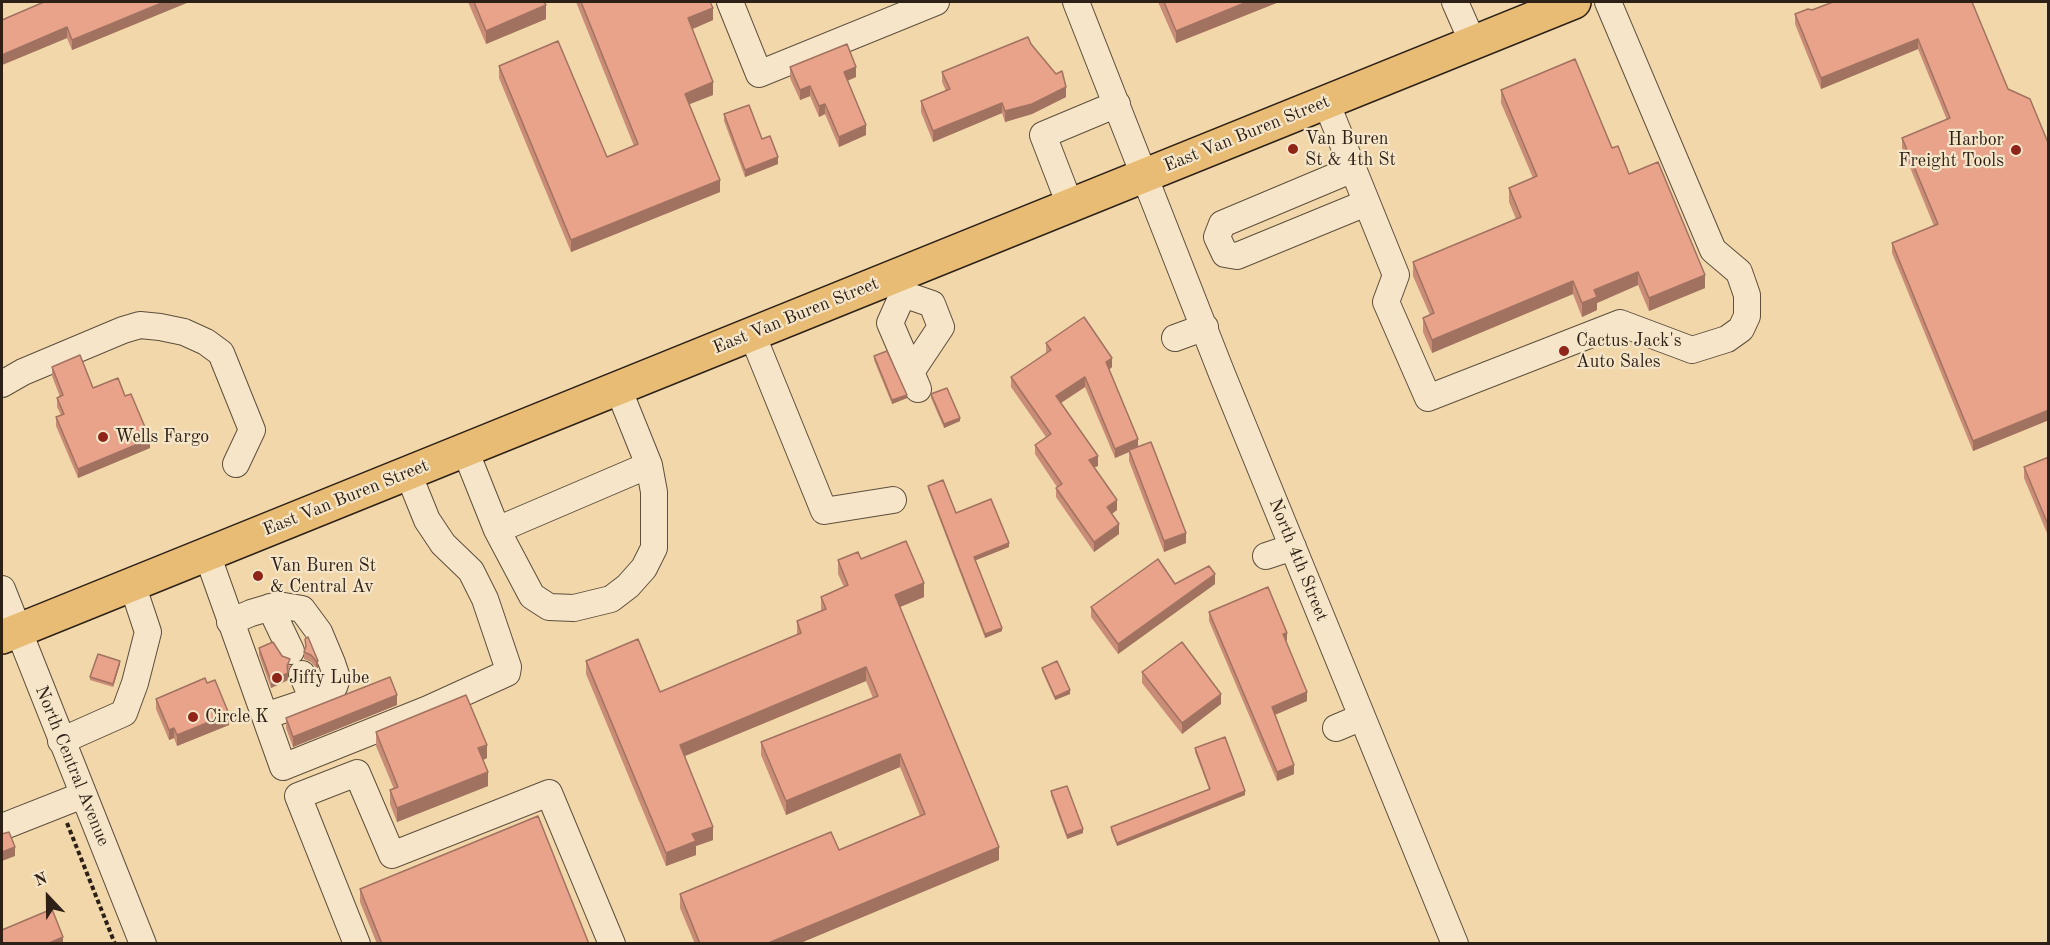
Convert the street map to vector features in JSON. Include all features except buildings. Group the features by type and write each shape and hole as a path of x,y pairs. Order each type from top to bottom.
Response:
{"main road":[{"name":"East Van Buren Street","path":"10,634 752,334 899,285 1070,205 1574,2"}],"street":[{"path":"730,2 759,75 936,2"},
{"name":"North 4th Street","path":"1076,2 1204,327 1455,944"},
{"path":"1455,2 1473,43"},
{"path":"1326,102 1395,275 1386,302 1428,398 1620,323 1692,350 1727,339 1741,329 1747,316 1747,295 1739,272 1713,250 1608,2"},
{"path":"1070,205 1043,135 1117,104"},
{"path":"1353,169 1222,224 1217,237 1225,254 1237,256 1366,202"},
{"path":"899,285 932,304 941,327 914,380 890,323 899,285"},
{"path":"2,384 23,372 131,328 160,327 184,332 206,342 221,353 252,430 236,464"},
{"path":"1175,338 1204,327"},
{"path":"752,334 824,511 893,500"},
{"path":"465,450 497,530 531,596 549,607 574,608 611,599 644,568 654,548 654,492 649,465 618,388"},
{"path":"497,530 649,465"},
{"path":"207,554 283,767 428,709 507,673 508,667 485,599 471,571 442,544 427,520 408,473"},
{"path":"1266,556 1293,547"},
{"path":"61,741 124,713 135,683 148,632 132,584"},
{"name":"North Central Avenue","path":"2,589 10,634 61,741 143,944"},
{"path":"230,622 278,605 302,609 319,632 337,678 334,687 313,700 265,716"},
{"path":"270,607 291,651"},
{"path":"302,674 313,700"},
{"path":"1336,728 1362,717"},
{"path":"357,944 298,796 357,773 392,855 549,793 612,944"},
{"path":"2,827 83,795"}],"place":[{"name":"Van Buren St & 4th St","path":"1293,149"},
{"name":"Harbor Freight Tools","path":"2016,150"},
{"name":"Cactus Jack's Auto Sales","path":"1564,351"},
{"name":"Wells Fargo","path":"103,437"},
{"name":"Van Buren St & Central Av","path":"258,576"},
{"name":"Jiffy Lube","path":"277,678"},
{"name":"Circle K","path":"193,717"}]}
